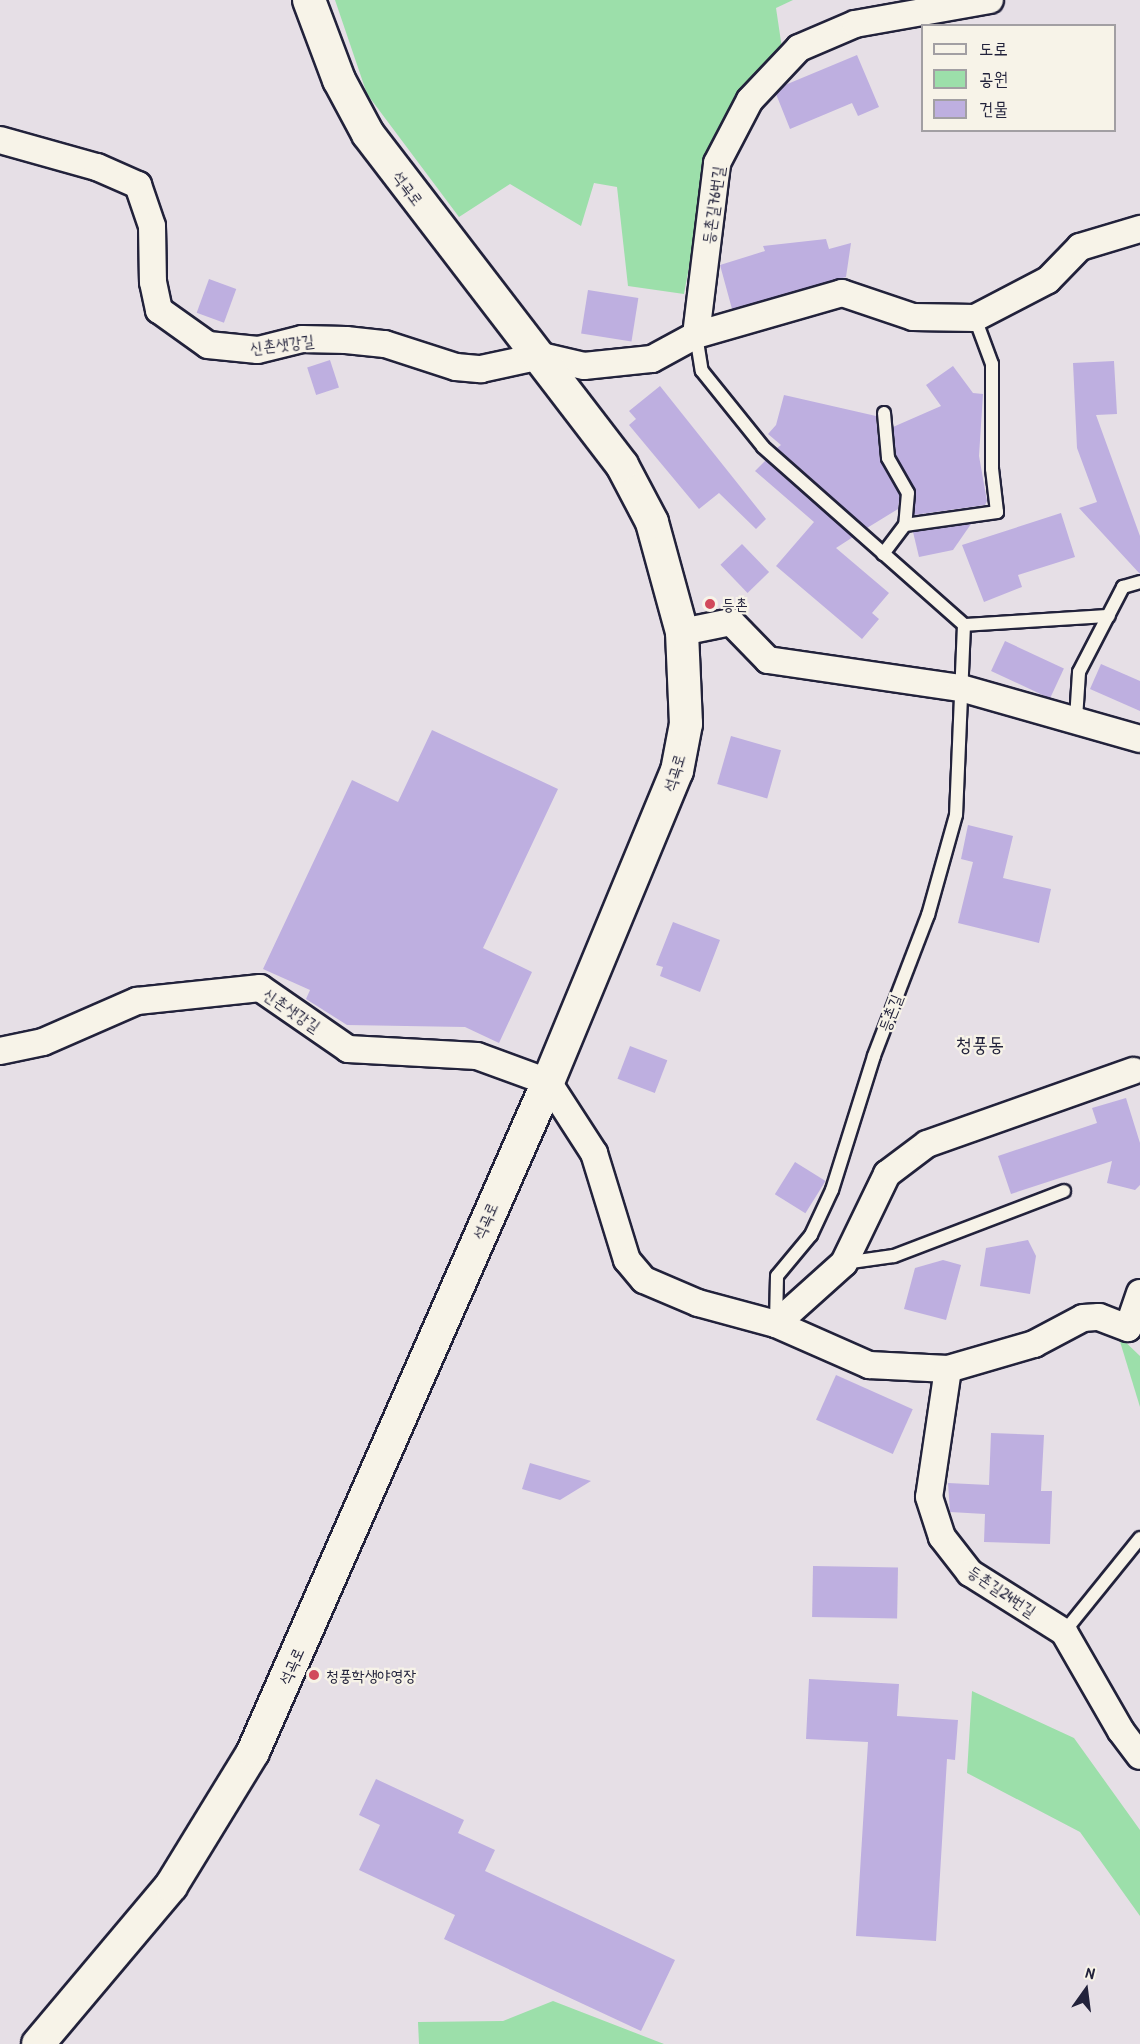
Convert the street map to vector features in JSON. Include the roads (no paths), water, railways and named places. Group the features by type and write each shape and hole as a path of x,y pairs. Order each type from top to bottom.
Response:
{"street":[{"name":"석곡로","path":"38,2044 171,1886 253,1752 548,1082 677,771 686,716 682,632 652,522 622,465 541,356 368,134 339,80 309,0"},
{"name":"등촌길76번길","path":"696,335 717,163 750,100 799,48 855,24 990,0"},
{"name":"신촌샛강길","path":"0,140 97,167 138,185 152,226 153,282 159,310 208,345 258,350 302,339 346,340 385,344 456,367 481,369 541,356"},
{"path":"541,356 584,366 652,359 696,335 842,293 912,317 975,318 1048,280 1080,247 1140,229"},
{"path":"682,632 731,622 768,660 961,688 1140,739"},
{"name":"신촌샛강길","path":"0,1051 43,1042 137,1001 260,988 348,1049 477,1056 548,1082"},
{"path":"776,1323 844,1263 887,1174 927,1144 1138,1074"},
{"path":"548,1082 594,1153 627,1260 644,1281 698,1304 776,1323 869,1365 948,1369 1034,1344 1083,1318 1099,1317 1134,1333 1140,1293"},
{"name":"등촌길24번길","path":"948,1369 929,1497 942,1537 970,1573 1064,1632 1121,1731 1140,1756"}],"lane":[{"path":"905,525 997,512 992,468 992,364 975,318"},
{"name":"등촌길76번길","path":"696,335 702,371 763,447 964,625"},
{"path":"883,554 905,525 908,493 888,458 884,413"},
{"path":"1076,719 1079,672 1123,587 1140,582"},
{"path":"961,688 964,625 1108,616"},
{"name":"등촌길","path":"776,1323 777,1276 811,1235 832,1190 874,1056 928,915 956,815 961,688"},
{"path":"844,1263 894,1256 1064,1191"},
{"path":"1064,1632 1139,1542"}],"place":[{"name":"등촌","path":"710,604"},
{"name":"청풍학생야영장","path":"314,1675"}],"district":[{"name":"청풍동","path":"980,1043"}]}
